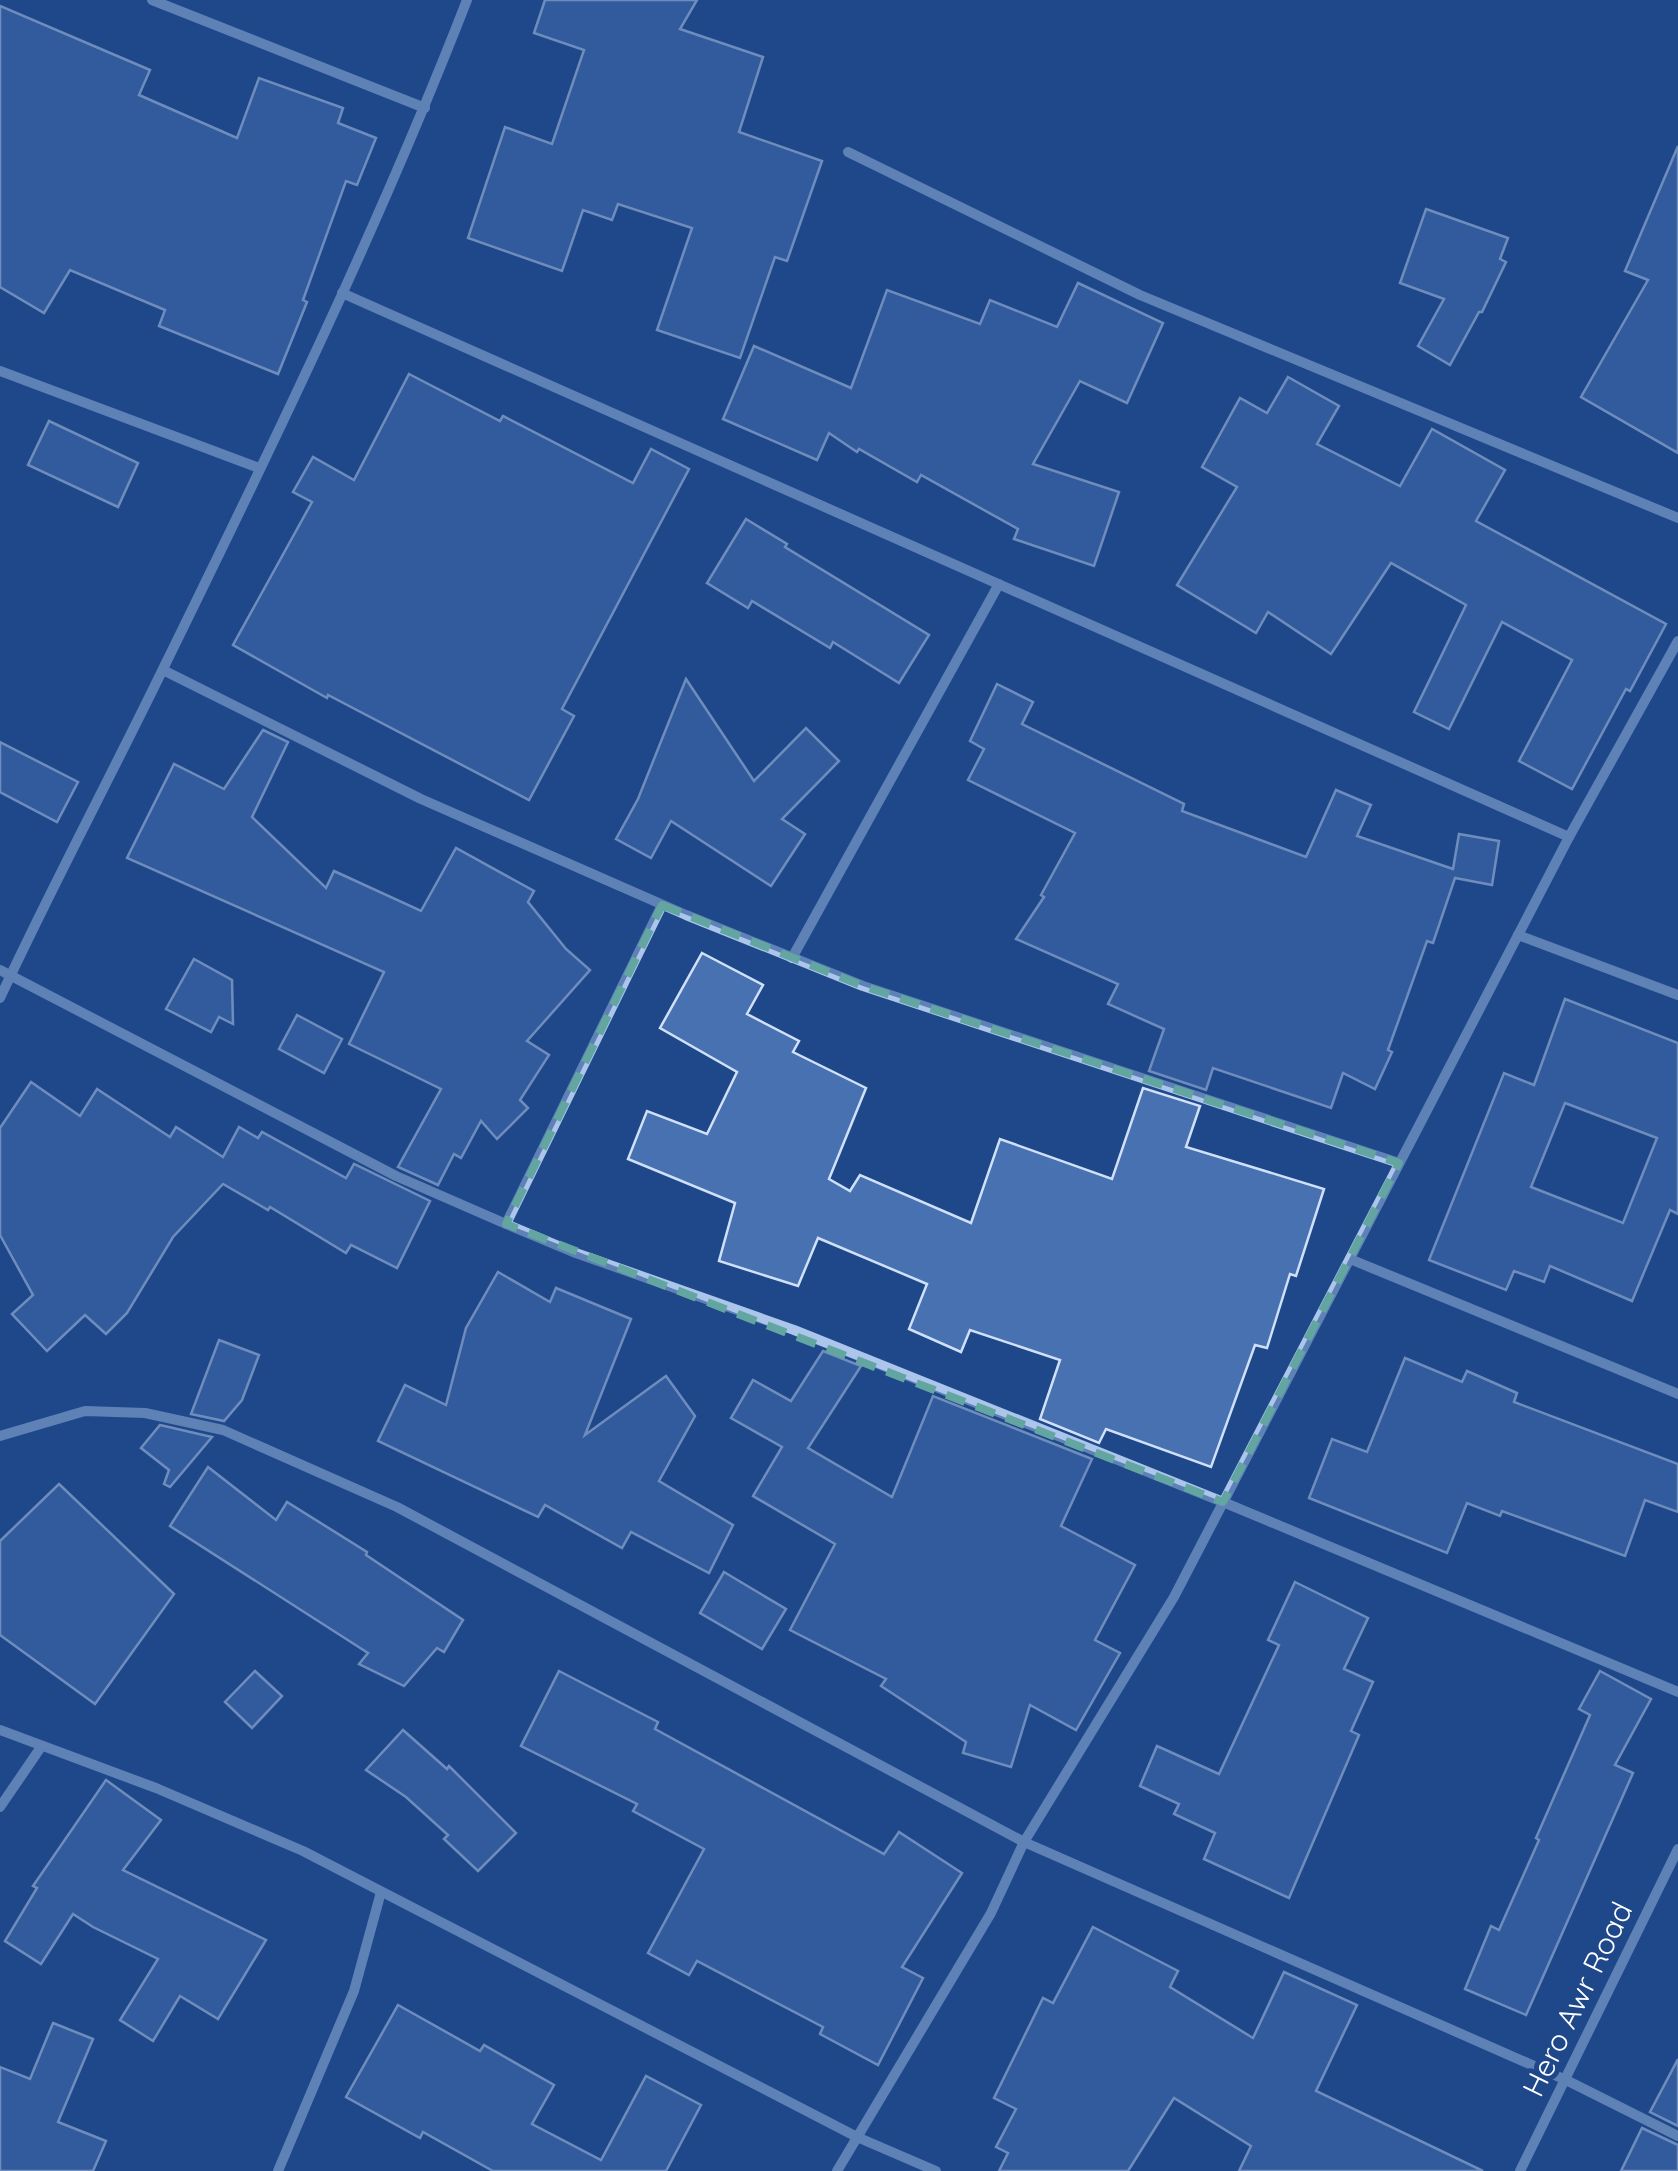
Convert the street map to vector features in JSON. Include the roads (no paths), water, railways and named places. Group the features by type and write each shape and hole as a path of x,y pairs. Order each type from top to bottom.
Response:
{"street":[{"path":"152,0 425,108"},
{"path":"0,998 5,973 162,670 342,293 425,108 467,0"},
{"path":"848,152 1140,295 1678,518"},
{"path":"342,293 1569,836"},
{"path":"0,371 259,468"},
{"path":"792,958 999,584"},
{"path":"837,2171 992,1913 1024,1842 1174,1597 1569,836 1678,640"},
{"path":"162,670 421,799 792,958 863,986 1399,1163"},
{"path":"506,1224 662,905"},
{"path":"1518,935 1678,995"},
{"path":"5,973 396,1176 506,1224 573,1252 794,1330 1223,1502 1678,1692"},
{"path":"1350,1259 1678,1394"},
{"path":"0,1436 85,1411 145,1413 223,1430 397,1506 1024,1842 1566,2080 1678,2136"},
{"path":"0,1730 156,1788 302,1852 857,2137 936,2171"},
{"path":"0,1807 41,1747"},
{"name":"Hero Awr Road","path":"1520,2171 1678,1849"},
{"path":"278,2171 354,1991 380,1892"}]}
